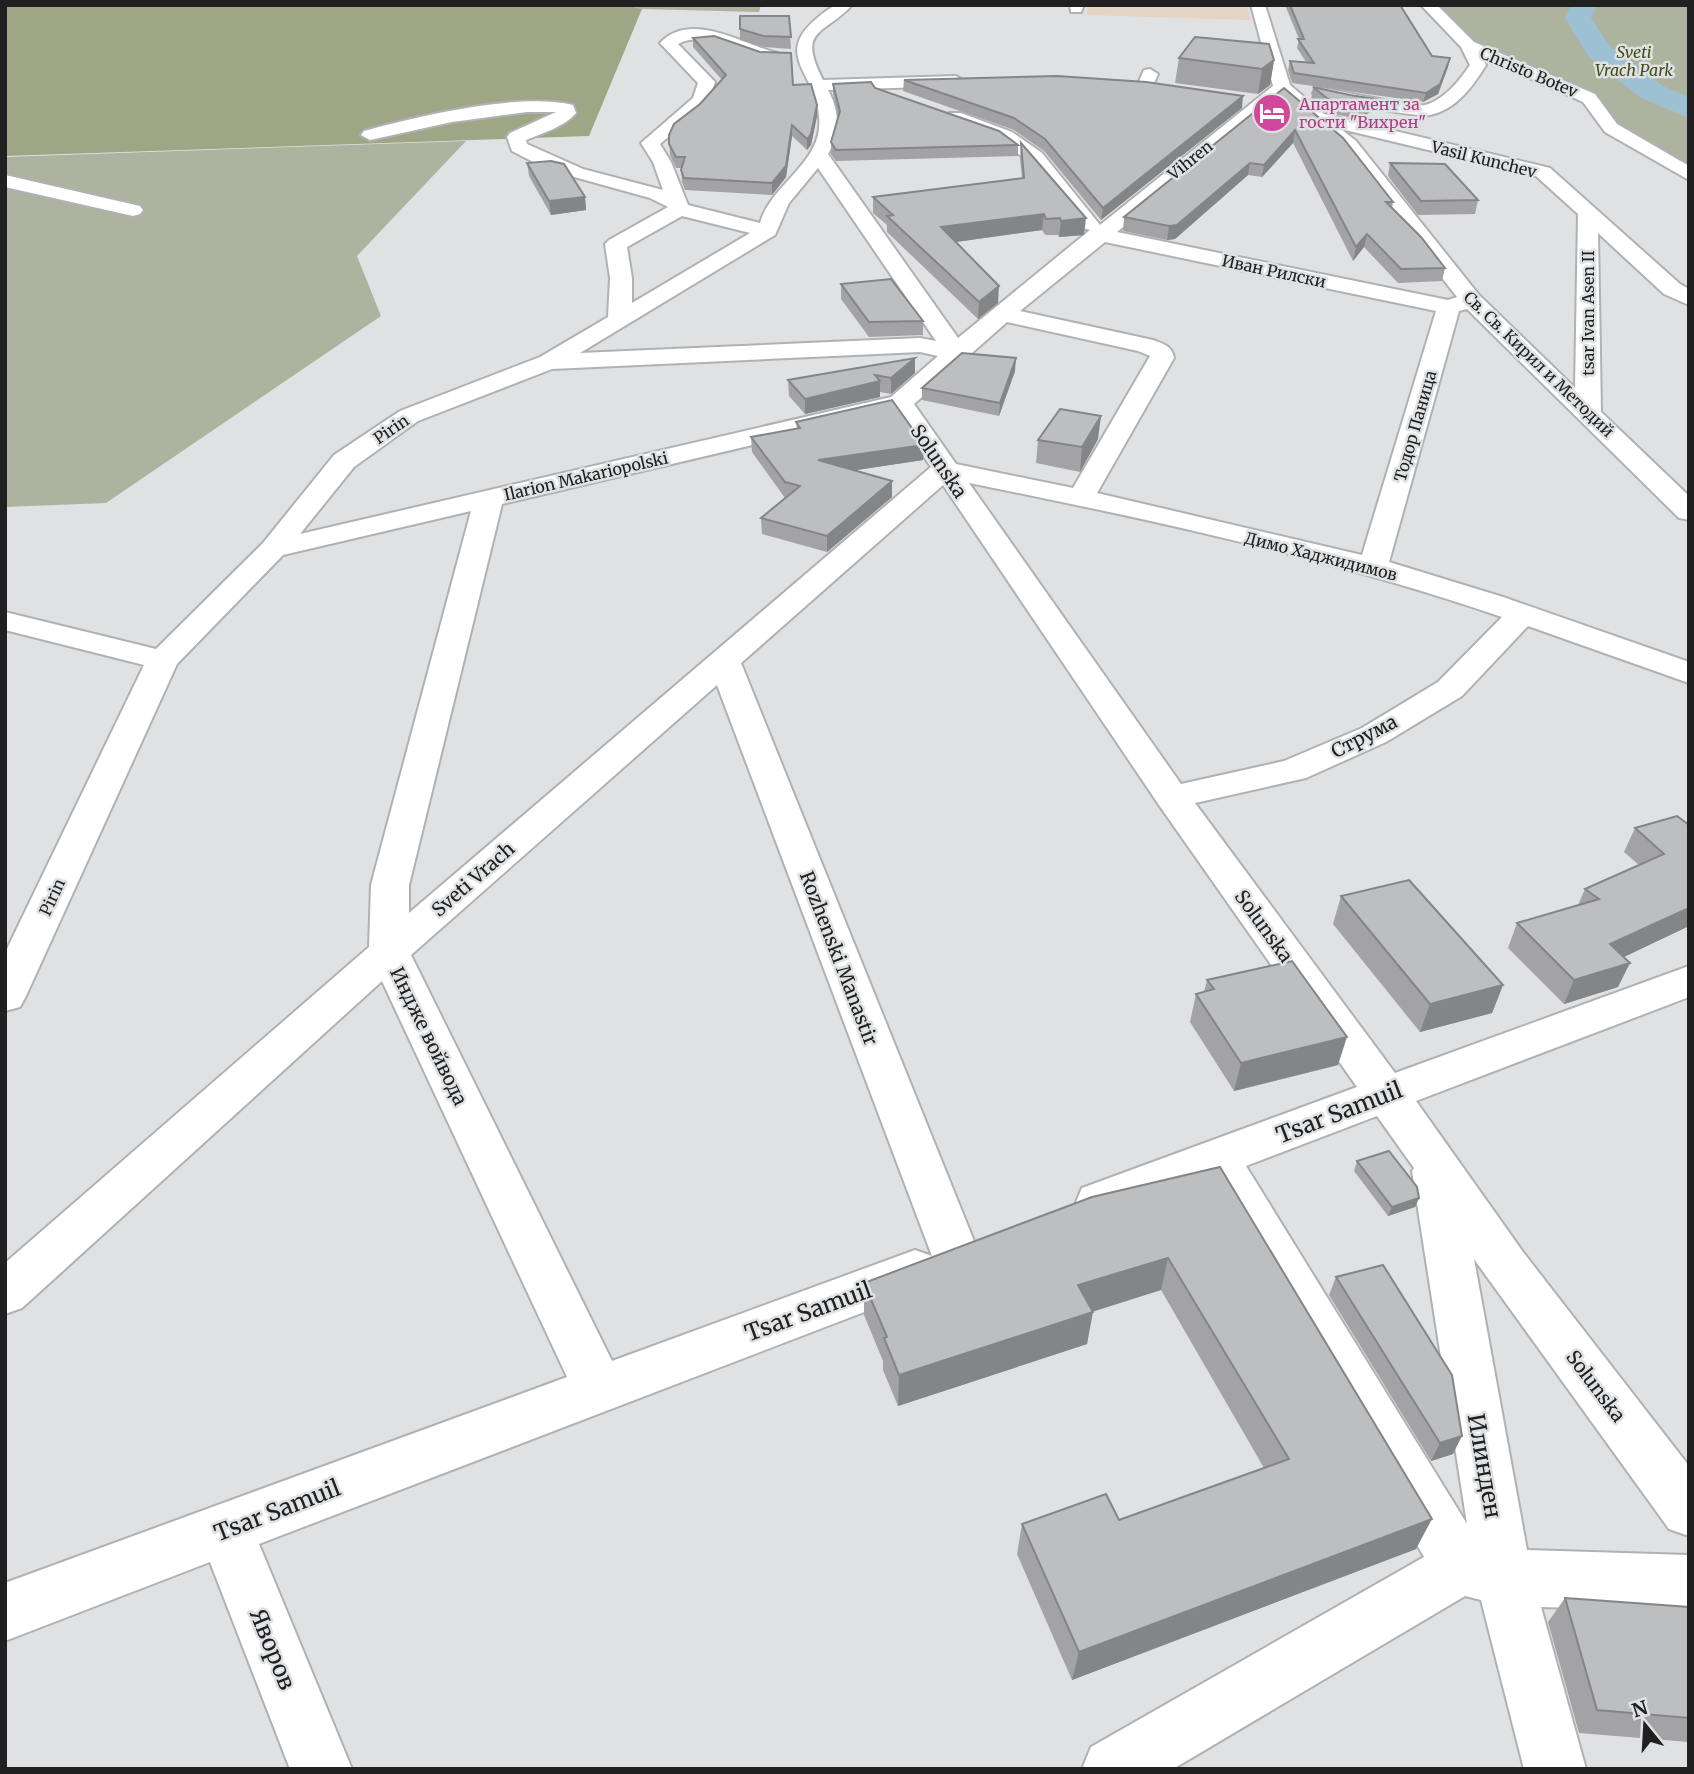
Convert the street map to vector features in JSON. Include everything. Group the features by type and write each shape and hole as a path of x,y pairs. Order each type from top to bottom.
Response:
{"street":[{"path":"804,56 810,30 821,19 845,5"},
{"path":"1258,5 1279,78 1427,111 1450,99 1466,84 1478,65 1468,45 1428,5"},
{"path":"678,205 662,162 650,143 701,100 707,82 668,43 686,35 712,34 754,53 804,56"},
{"name":"Christo Botev","path":"1468,45 1589,97 1611,128 1689,174"},
{"path":"370,135 420,121 534,106 557,106 567,109 568,113 545,126 516,136 519,147 534,157 586,176 652,191 678,205 768,231 771,214 786,190 819,155 828,131 827,85 804,56"},
{"name":"Vihren","path":"900,402 1001,314 1261,103 1279,78"},
{"name":"Св. Св. Кирил и Методий","path":"1279,78 1349,145 1460,304 1588,412 1689,512"},
{"path":"827,85 977,80"},
{"path":"827,85 883,92 905,100"},
{"path":"1236,99 1261,103"},
{"path":"939,111 1006,136 1035,157 1098,234"},
{"name":"Vasil Kunchev","path":"1320,119 1543,172 1672,289 1689,298"},
{"path":"819,155 956,352"},
{"path":"5,181 133,210"},
{"path":"621,318 621,278 616,244 678,205"},
{"name":"tsar Ivan Asen II","path":"1588,213 1588,412"},
{"name":"Pirin","path":"5,996 163,660 272,549 344,461 409,416 549,362 768,231"},
{"name":"Иван Рилски","path":"1098,234 1460,304"},
{"name":"Тодор Паница","path":"1373,567 1460,304"},
{"path":"1001,314 1145,345 1161,352 1162,358 1081,497"},
{"path":"549,362 920,345 956,352"},
{"name":"Solunska","path":"900,402 944,470 1172,797 1433,1158 1506,1267 1689,1510"},
{"name":"Ilarion Makariopolski","path":"272,549 900,402"},
{"name":"Димо Хаджидимов","path":"944,470 1081,497 1373,567 1523,614 1689,673"},
{"name":"Sveti Vrach","path":"5,1293 389,951 944,470"},
{"name":"Индже войвода","path":"489,498 390,885 389,951 599,1389"},
{"name":"Струма","path":"1172,797 1294,770 1374,734 1450,689 1523,614"},
{"path":"5,621 163,660"},
{"name":"Rozhenski Manastir","path":"724,660 975,1249"},
{"name":"Tsar Samuil","path":"1060,1217 1689,981"},
{"path":"1217,1158 1483,1573"},
{"name":"Илинден","path":"1433,1158 1483,1573 1555,1769"},
{"name":"Tsar Samuil","path":"5,1612 975,1249"},
{"name":"Яворов","path":"225,1529 321,1769"},
{"path":"1113,1769 1483,1573 1689,1583"}],"shaded area":[{"path":"1088,5 1246,5 1251,20 1087,15"}],"green space":[{"path":"5,5 626,5 642,9 589,136 5,156"},
{"path":"626,5 761,5 759,12 642,9"},
{"name":"Sveti Vrach Park","path":"1435,5 1689,5 1689,172 1617,131 1592,97 1470,43"},
{"path":"466,141 357,256 381,316 106,503 5,507 5,157"}],"building":[{"path":"1290,5 1400,5 1432,56 1450,58 1440,84 1426,93 1294,73 1290,61 1314,63 1298,39 1304,39"},
{"path":"740,16 789,16 791,37 763,36 740,29"},
{"path":"714,36 760,52 791,53 793,85 811,84 817,105 811,134 807,139 792,125 786,166 772,183 684,178 681,170 685,157 676,157 669,144 669,135 674,124 700,104 726,75 693,38"},
{"path":"1195,37 1269,44 1274,60 1262,69 1179,58"},
{"path":"1057,76 1146,82 1243,96 1103,208 1045,139 1014,118 904,80"},
{"path":"871,82 875,88 999,131 1018,145 836,150 831,142 840,111 833,84"},
{"path":"1313,87 1375,99 1360,107 1328,99"},
{"path":"1284,88 1343,138 1393,202 1386,202 1421,237 1445,268 1401,269 1367,234 1356,247 1295,130 1264,165 1250,163 1177,225 1169,226 1124,217"},
{"path":"1021,143 1086,218 1061,221 1060,218 1046,219 1044,214 941,227 999,286 979,302 887,216 893,215 873,197 1024,178"},
{"path":"551,161 564,164 585,197 549,201 527,163"},
{"path":"1390,163 1445,164 1478,200 1421,201"},
{"path":"891,279 923,321 869,322 841,284"},
{"path":"962,353 1016,358 1000,403 922,388"},
{"path":"915,358 891,378 875,375 880,381 805,399 788,380"},
{"path":"892,400 924,445 818,460 892,481 827,536 761,518 800,486 785,482 751,437 800,428 796,422"},
{"path":"1060,409 1101,416 1082,447 1038,440"},
{"path":"1677,816 1689,825 1689,908 1610,944 1630,963 1574,980 1517,923 1599,899 1585,889 1664,854 1635,828"},
{"path":"1409,880 1503,985 1430,1004 1341,896"},
{"path":"1292,961 1347,1037 1241,1063 1196,994 1214,989 1207,980"},
{"path":"1389,1151 1417,1187 1419,1198 1392,1207 1357,1161"},
{"path":"1220,1167 1432,1519 1079,1652 1022,1524 1106,1494 1119,1520 1289,1459 1168,1258 1078,1285 1093,1312 899,1375 884,1338 887,1337 864,1283 1092,1197"},
{"path":"1383,1265 1452,1375 1462,1436 1440,1443 1336,1277"},
{"path":"1565,1598 1689,1607 1689,1718 1597,1710"}],"waterway":[{"path":"1584,5 1578,18 1599,51 1652,92 1689,109"}],"place":[{"name":"Апартамент за гости \"Вихрен\"","path":"1272,113"}]}
